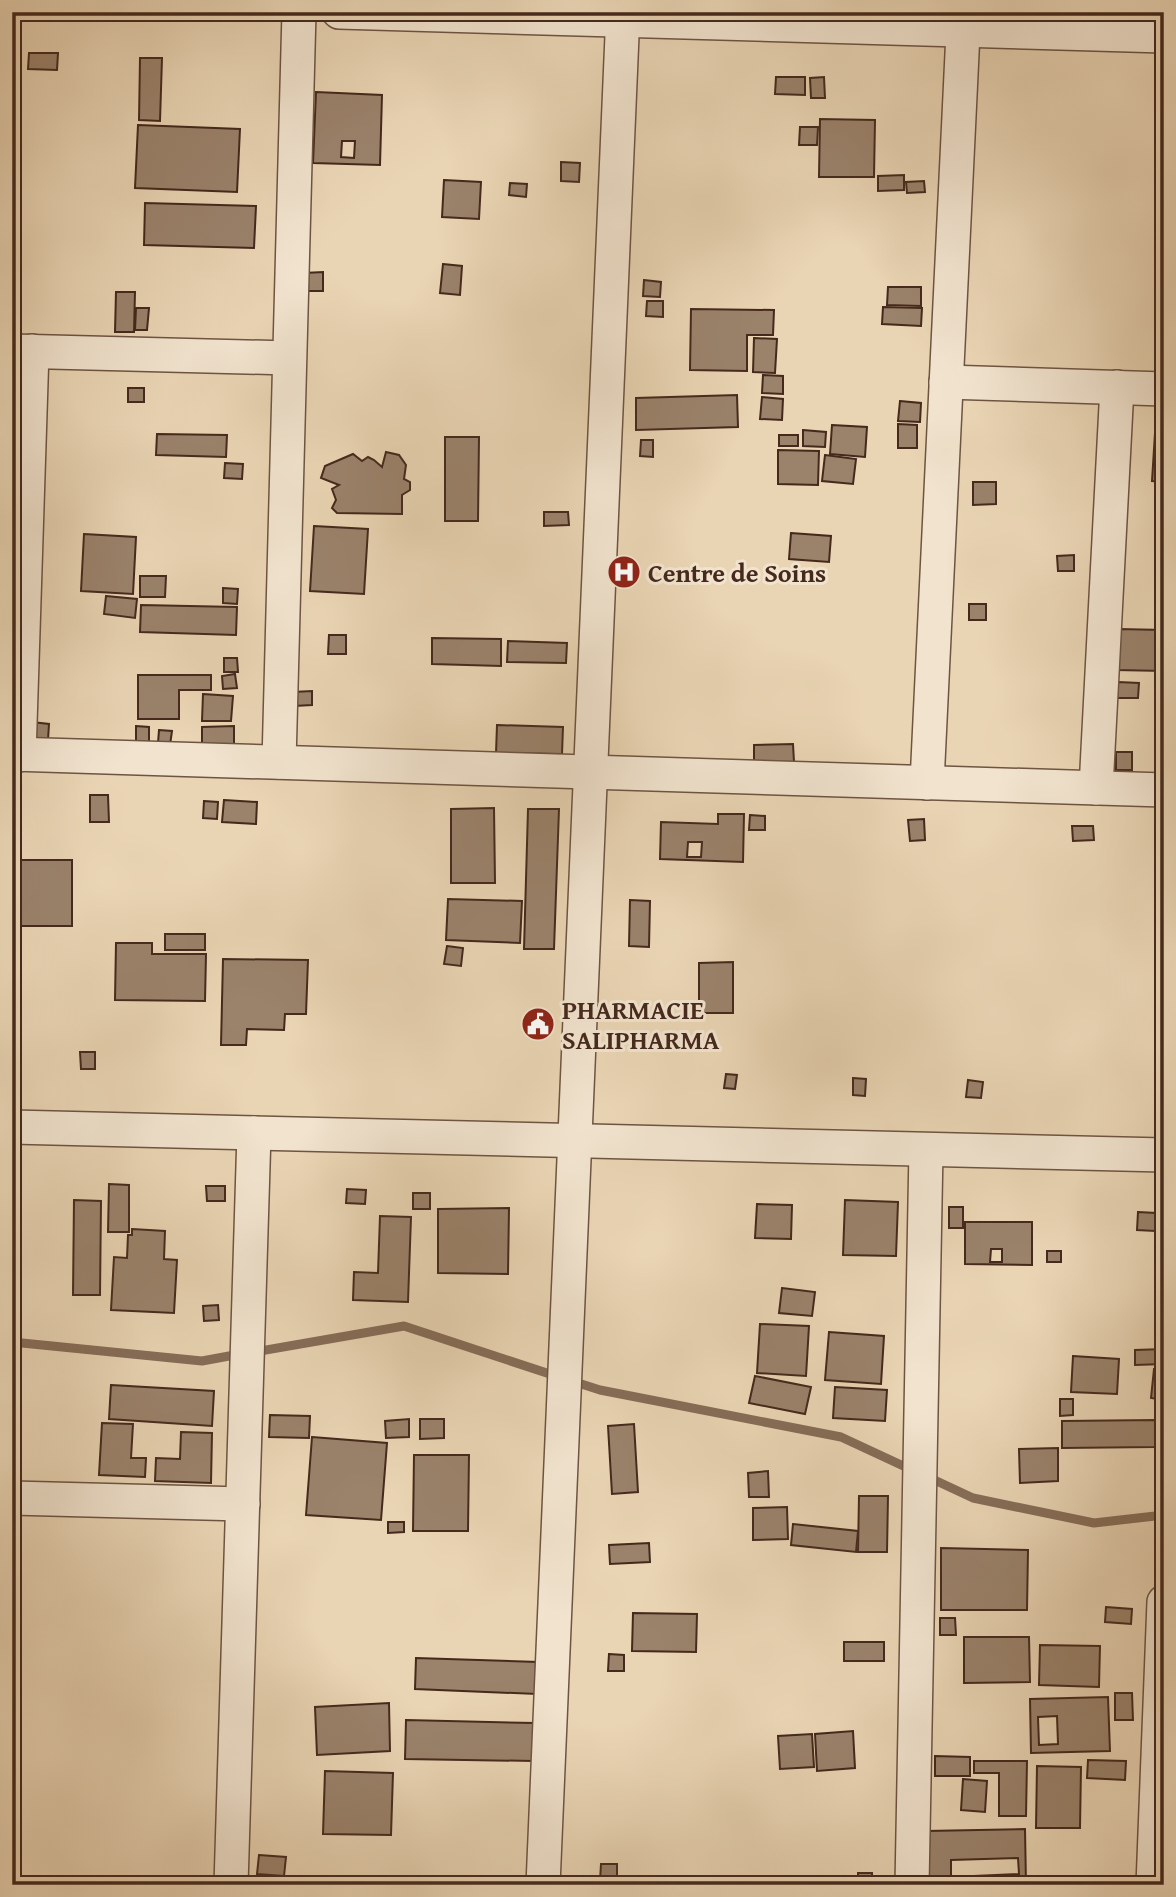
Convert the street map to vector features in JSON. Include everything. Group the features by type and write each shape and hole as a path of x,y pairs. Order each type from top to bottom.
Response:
{"street":[{"path":"279,762 299,12"},
{"path":"340,12 964,21 1164,36"},
{"path":"543,1885 623,16"},
{"path":"926,783 964,21"},
{"path":"289,358 22,351 16,755 1164,790"},
{"path":"946,382 1164,389"},
{"path":"1096,788 1117,387"},
{"path":"12,1127 1164,1155"},
{"path":"231,1885 254,1133"},
{"path":"912,1885 926,1150"},
{"path":"12,1498 243,1504"},
{"path":"1153,1885 1161,1734 1164,1602"}],"building":[{"path":"1099,12 1137,12 1136,17 1099,16"},
{"path":"29,53 58,53 57,70 28,69"},
{"path":"140,58 162,58 160,121 139,120"},
{"path":"776,77 805,77 805,95 775,94"},
{"path":"824,77 825,98 811,98 810,78"},
{"path":"316,92 382,95 380,165 313,163","holes":["342,141 355,141 354,158 341,157"]},
{"path":"820,119 875,120 874,177 819,177"},
{"path":"138,125 240,129 237,192 135,188"},
{"path":"800,127 818,127 817,145 799,145"},
{"path":"561,162 580,163 579,182 561,181"},
{"path":"904,175 904,190 878,191 878,176"},
{"path":"444,180 481,182 479,219 442,217"},
{"path":"924,181 925,192 907,193 906,182"},
{"path":"510,183 527,184 526,197 509,195"},
{"path":"145,203 256,206 254,248 144,245"},
{"path":"443,264 462,266 460,295 440,293"},
{"path":"323,272 323,291 304,291 304,273"},
{"path":"644,280 661,282 660,297 643,296"},
{"path":"888,287 921,287 921,306 887,305"},
{"path":"116,292 135,292 134,332 115,332"},
{"path":"647,301 663,301 663,317 646,316"},
{"path":"883,307 922,308 921,326 882,324"},
{"path":"136,308 149,308 147,330 135,330"},
{"path":"691,309 774,310 773,335 747,335 747,371 690,370"},
{"path":"754,338 777,339 775,373 753,372"},
{"path":"763,375 783,376 783,394 762,393"},
{"path":"128,388 144,388 144,402 128,402"},
{"path":"737,395 738,427 636,430 636,398"},
{"path":"762,397 783,399 782,420 760,419"},
{"path":"900,401 921,403 920,422 898,421"},
{"path":"898,424 917,425 917,448 898,448"},
{"path":"832,425 867,427 865,457 830,454"},
{"path":"803,430 826,432 825,447 803,446"},
{"path":"1155,433 1164,433 1164,482 1152,481"},
{"path":"157,434 227,435 226,457 156,455"},
{"path":"779,435 798,435 798,446 779,446"},
{"path":"445,437 479,437 478,521 445,521"},
{"path":"641,440 653,440 653,457 640,456"},
{"path":"778,450 819,451 818,485 778,484"},
{"path":"386,452 399,455 406,465 404,479 410,482 410,490 402,495 402,514 337,513 332,508 336,500 332,489 339,485 321,478 325,466 353,454 362,461 368,457 382,467"},
{"path":"825,455 856,459 853,484 822,481"},
{"path":"225,463 243,464 242,479 224,478"},
{"path":"973,482 996,482 996,504 973,505"},
{"path":"544,512 568,512 569,525 544,526"},
{"path":"314,526 368,529 364,594 310,591"},
{"path":"791,533 831,536 829,562 789,559"},
{"path":"84,534 136,537 133,594 81,591"},
{"path":"1074,555 1074,571 1058,571 1057,556"},
{"path":"140,576 166,576 165,597 140,597"},
{"path":"223,588 238,589 237,604 223,603"},
{"path":"106,596 137,599 135,618 104,614"},
{"path":"969,604 986,604 986,620 969,620"},
{"path":"141,605 237,607 236,635 140,632"},
{"path":"1118,629 1164,630 1164,671 1116,670"},
{"path":"329,635 346,635 346,654 328,654"},
{"path":"432,638 501,639 501,666 432,664"},
{"path":"508,641 567,643 566,663 507,662"},
{"path":"224,658 237,658 238,672 224,672"},
{"path":"235,674 237,688 223,689 222,676"},
{"path":"138,675 211,675 211,690 179,690 179,719 138,719"},
{"path":"1118,682 1139,683 1138,698 1117,698"},
{"path":"312,691 312,705 294,706 293,692"},
{"path":"203,694 233,696 231,721 202,721"},
{"path":"32,722 49,724 48,740 31,739"},
{"path":"497,725 563,727 562,754 496,753"},
{"path":"136,726 149,727 149,743 136,743"},
{"path":"234,726 234,747 202,748 202,727"},
{"path":"159,730 172,731 170,745 158,743"},
{"path":"793,744 794,762 754,762 754,745"},
{"path":"1116,752 1132,752 1132,770 1116,770"},
{"path":"90,795 108,795 109,822 90,822"},
{"path":"224,800 257,802 256,824 222,822"},
{"path":"204,801 218,802 217,819 203,818"},
{"path":"494,808 495,883 451,883 451,809"},
{"path":"528,809 559,809 554,949 524,949"},
{"path":"718,814 744,814 743,862 660,859 661,822 718,824","holes":["688,842 702,842 701,857 687,857"]},
{"path":"750,815 765,816 765,830 749,830"},
{"path":"924,819 925,840 910,841 908,820"},
{"path":"1072,826 1093,826 1094,840 1073,841"},
{"path":"12,860 72,860 72,926 12,926"},
{"path":"448,899 522,901 520,943 446,940"},
{"path":"630,900 650,901 649,947 629,946"},
{"path":"165,934 205,934 205,950 165,950"},
{"path":"116,943 152,943 152,954 206,954 205,1001 115,1000"},
{"path":"447,946 463,948 461,966 444,964"},
{"path":"223,959 308,960 306,1014 285,1014 284,1030 247,1029 246,1045 221,1045"},
{"path":"733,962 733,1013 699,1013 699,963"},
{"path":"80,1052 95,1052 95,1069 81,1069"},
{"path":"726,1074 737,1075 735,1089 724,1088"},
{"path":"853,1078 866,1079 865,1096 853,1095"},
{"path":"968,1080 983,1082 981,1098 966,1097"},
{"path":"109,1184 129,1185 129,1232 108,1232"},
{"path":"206,1186 225,1186 225,1201 207,1201"},
{"path":"347,1189 366,1190 365,1204 346,1203"},
{"path":"413,1193 430,1193 430,1209 413,1209"},
{"path":"74,1200 101,1201 100,1295 73,1295"},
{"path":"845,1200 898,1202 896,1256 843,1255"},
{"path":"757,1204 792,1205 791,1239 755,1238"},
{"path":"949,1207 963,1207 963,1228 949,1228"},
{"path":"509,1208 508,1274 438,1273 438,1209"},
{"path":"1138,1212 1156,1213 1155,1231 1137,1230"},
{"path":"380,1216 411,1217 408,1302 353,1300 354,1272 378,1273"},
{"path":"965,1222 1032,1222 1032,1265 965,1264","holes":["991,1249 1002,1249 1002,1262 990,1262"]},
{"path":"132,1229 165,1231 164,1259 177,1260 174,1313 111,1310 114,1257 127,1258 128,1235 132,1235"},
{"path":"1047,1251 1061,1251 1061,1262 1047,1262"},
{"path":"782,1288 815,1292 812,1316 779,1313"},
{"path":"218,1305 219,1320 204,1321 203,1306"},
{"path":"760,1324 809,1326 806,1376 757,1373"},
{"path":"829,1332 884,1336 881,1384 825,1380"},
{"path":"1164,1349 1164,1364 1135,1365 1135,1350"},
{"path":"1073,1356 1119,1359 1117,1394 1071,1392"},
{"path":"1154,1369 1164,1370 1164,1400 1151,1398"},
{"path":"755,1376 811,1387 805,1414 749,1403"},
{"path":"111,1385 214,1391 212,1426 109,1419"},
{"path":"835,1387 887,1390 885,1421 833,1418"},
{"path":"1060,1399 1073,1399 1073,1415 1060,1416"},
{"path":"270,1415 310,1416 309,1438 269,1437"},
{"path":"409,1419 409,1437 386,1438 385,1421"},
{"path":"420,1419 444,1419 444,1438 420,1439"},
{"path":"1155,1420 1155,1447 1062,1448 1062,1421"},
{"path":"102,1423 133,1424 131,1458 146,1458 145,1477 99,1475"},
{"path":"634,1424 638,1492 612,1494 608,1426"},
{"path":"181,1432 212,1433 211,1483 155,1481 156,1458 180,1459"},
{"path":"312,1437 387,1443 381,1520 306,1515"},
{"path":"1058,1448 1058,1481 1020,1483 1019,1449"},
{"path":"414,1455 469,1455 468,1531 413,1531"},
{"path":"768,1471 769,1497 749,1497 748,1473"},
{"path":"859,1496 888,1496 887,1552 858,1552"},
{"path":"787,1507 788,1539 753,1540 753,1508"},
{"path":"388,1522 404,1522 404,1532 388,1533"},
{"path":"793,1524 858,1531 856,1552 791,1545"},
{"path":"649,1543 650,1562 610,1564 609,1545"},
{"path":"941,1548 1028,1550 1027,1610 941,1610"},
{"path":"1106,1607 1132,1609 1131,1624 1105,1622"},
{"path":"633,1613 697,1614 696,1652 632,1651"},
{"path":"940,1618 955,1618 956,1635 940,1635"},
{"path":"964,1637 1029,1637 1030,1682 964,1683"},
{"path":"844,1642 884,1642 884,1661 844,1661"},
{"path":"1040,1645 1100,1646 1099,1687 1039,1685"},
{"path":"609,1654 624,1655 624,1671 608,1671"},
{"path":"416,1658 538,1662 537,1694 415,1689"},
{"path":"1115,1693 1132,1693 1133,1720 1115,1720"},
{"path":"1108,1697 1110,1751 1031,1753 1030,1699","holes":["1057,1716 1058,1744 1039,1745 1038,1717"]},
{"path":"389,1703 390,1751 317,1755 315,1707"},
{"path":"406,1720 534,1723 533,1761 405,1759"},
{"path":"853,1731 855,1768 817,1771 815,1734"},
{"path":"812,1734 814,1767 780,1769 778,1736"},
{"path":"935,1756 970,1757 970,1776 935,1776"},
{"path":"1088,1760 1126,1761 1125,1780 1087,1778"},
{"path":"974,1761 1027,1761 1026,1816 999,1816 999,1773 974,1773"},
{"path":"1037,1766 1081,1767 1080,1828 1036,1828"},
{"path":"325,1771 393,1773 391,1835 323,1834"},
{"path":"963,1779 987,1781 985,1812 961,1810"},
{"path":"1025,1829 1026,1885 927,1885 926,1831","holes":["1018,1858 1019,1874 951,1877 951,1860"]},
{"path":"259,1855 286,1857 284,1876 257,1874"},
{"path":"601,1864 617,1864 617,1881 600,1881"},
{"path":"858,1873 872,1873 872,1885 858,1885"}],"waterway":[{"path":"254,1352 404,1326 559,1377"},
{"path":"12,1342 202,1361 240,1354"},
{"path":"572,1381 600,1390 841,1437 912,1470"},
{"path":"928,1477 973,1498 1094,1523 1164,1515"}],"place":[{"name":"Centre de Soins","path":"624,572"},
{"name":"PHARMACIE SALIPHARMA","path":"538,1024"}]}
